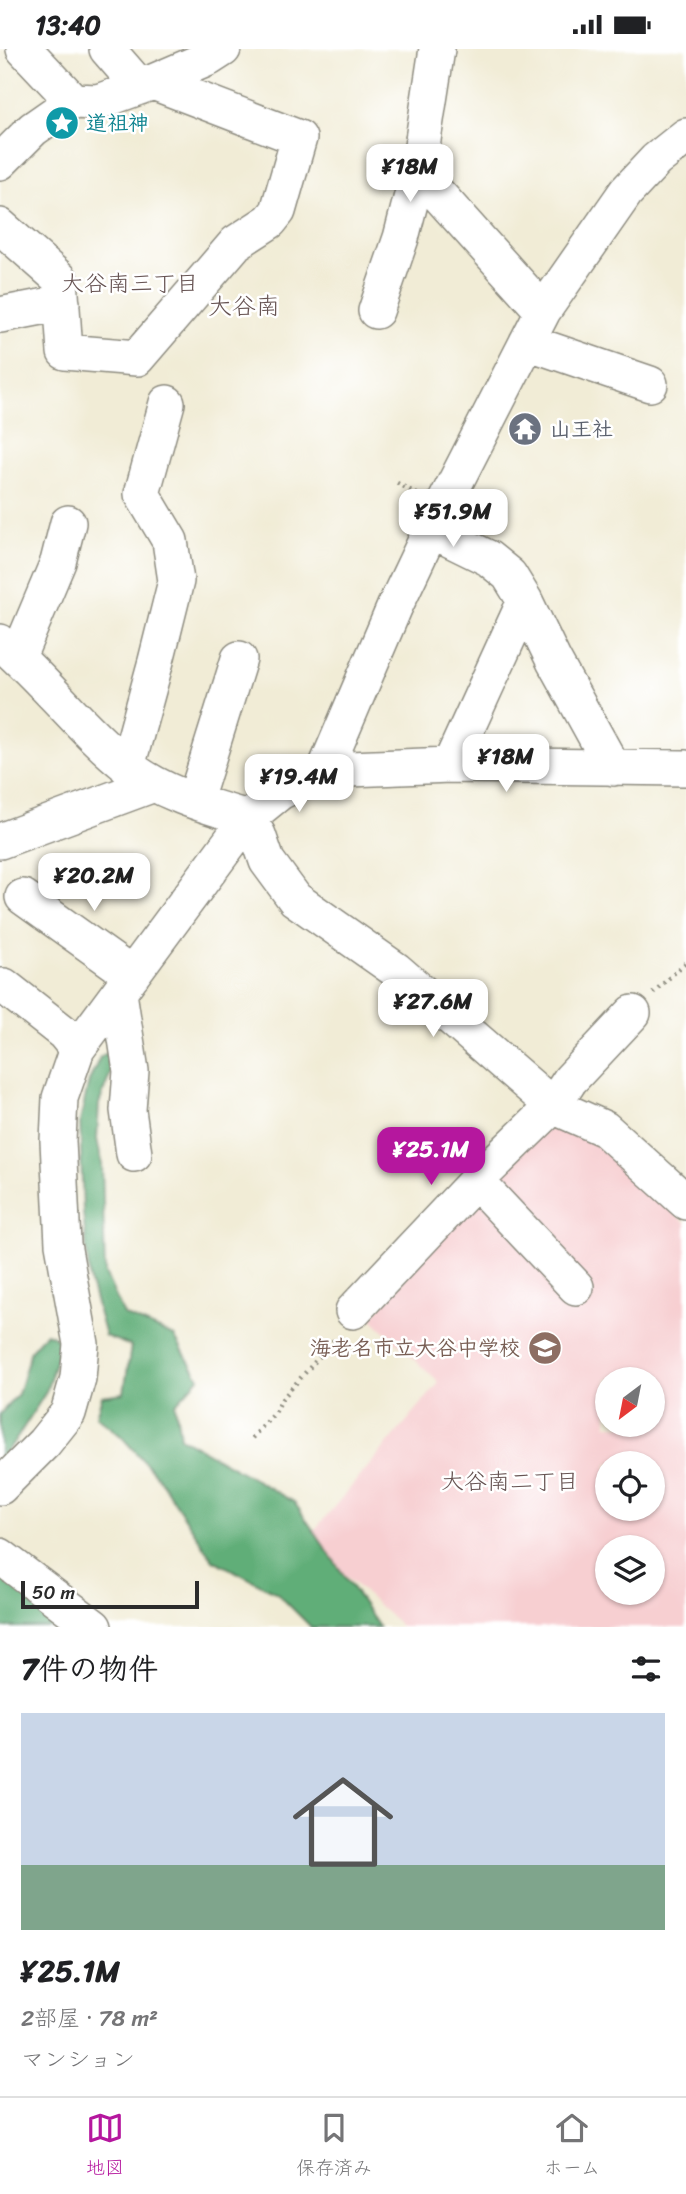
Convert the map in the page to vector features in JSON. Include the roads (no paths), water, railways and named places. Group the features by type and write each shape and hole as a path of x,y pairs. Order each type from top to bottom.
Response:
{"street":[{"path":"24,49 73,101"},
{"path":"0,226 60,279 65,352 137,358 236,243 270,221 278,211 299,138 146,85 107,49"},
{"path":"0,162 33,129 73,101 98,102 146,85 209,58 223,49"},
{"path":"376,310 401,238 418,172 438,49"},
{"path":"325,770 395,606 431,530 543,311 626,192 656,160 686,137"},
{"path":"418,172 543,311"},
{"path":"0,315 62,303"},
{"path":"527,342 650,384"},
{"path":"140,775 156,660 176,581 170,541 142,494 167,403"},
{"path":"68,523 58,562 9,650 89,733 140,775 195,800 248,818 258,835 267,861 295,899 396,970 553,1106 605,1129 686,1202"},
{"path":"431,530 488,558 509,575 613,768"},
{"path":"450,765 525,601"},
{"path":"195,800 239,659"},
{"path":"0,1487 44,1443 68,1413 78,1378 81,1344 63,1244 58,1142 60,1098 78,1049 248,818 280,793 325,770 450,765 686,768"},
{"path":"0,841 140,775"},
{"path":"23,897 125,984 131,1071 128,1110 134,1154"},
{"path":"0,986 4,986 64,1033 78,1049"},
{"path":"353,1311 475,1181 553,1106 570,1080 633,1013"},
{"path":"475,1181 576,1287"},
{"path":"0,1556 94,1627"}],"place":[{"name":"道祖神","path":"62,123"},
{"name":"山王社","path":"525,429"},
{"name":"海老名市立大谷中学校","path":"545,1348"}],"district":[{"name":"大谷南三丁目","path":"130,283"},
{"name":"大谷南","path":"244,306"},
{"name":"大谷南二丁目","path":"510,1481"}]}
